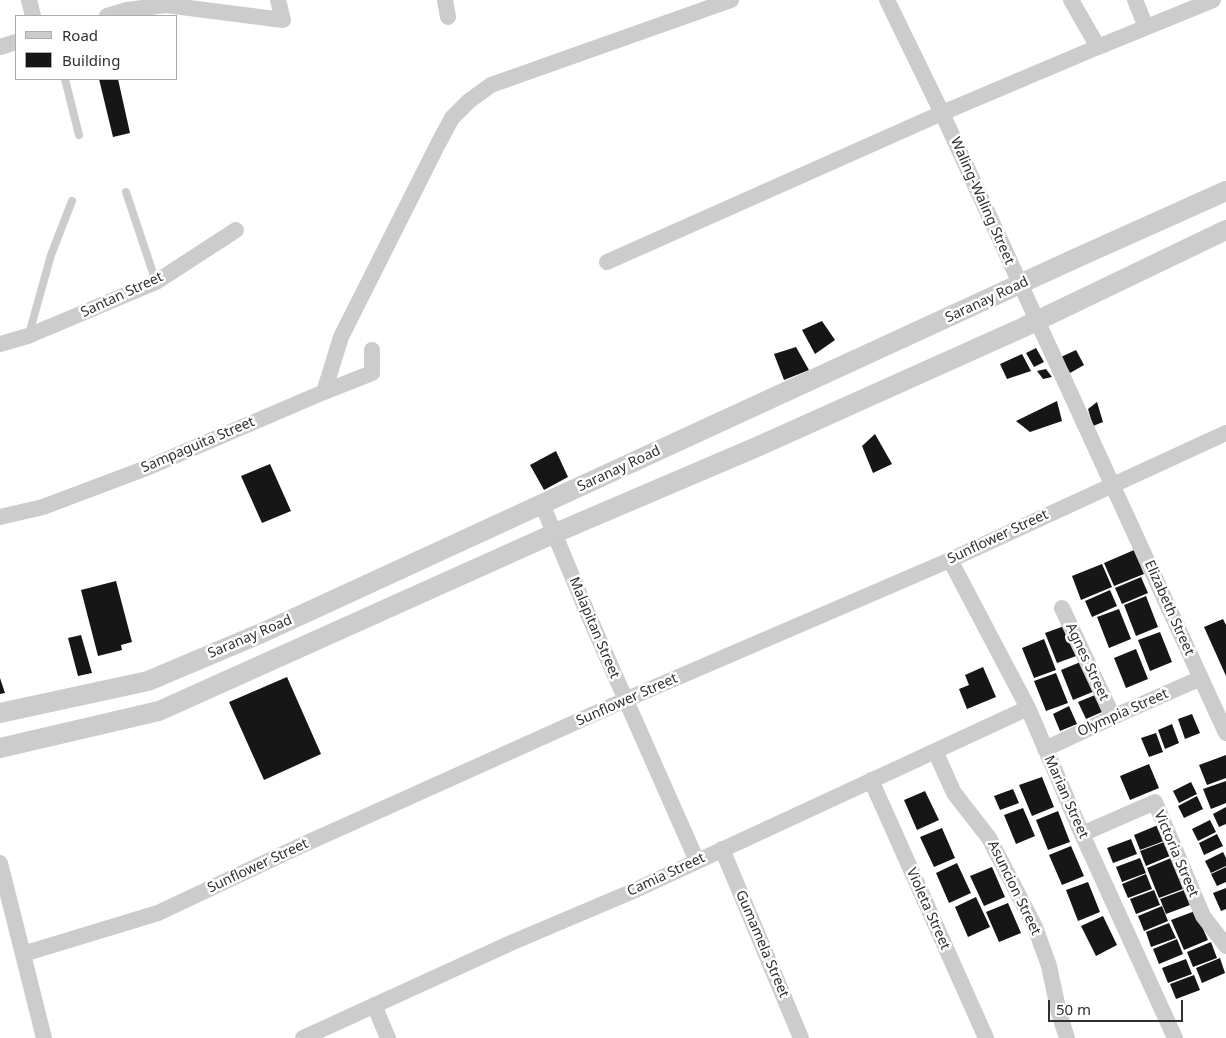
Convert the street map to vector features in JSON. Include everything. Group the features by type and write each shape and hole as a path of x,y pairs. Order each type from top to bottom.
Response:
{"street":[{"path":"29,0 33,15"},
{"path":"109,15 126,5 166,5 282,20 278,0"},
{"path":"445,0 448,17"},
{"path":"324,392 341,338 452,118 469,100 491,85 731,0"},
{"name":"Waling-Waling Street","path":"887,0 942,113 1113,484"},
{"path":"1071,0 1098,46"},
{"path":"1135,0 1146,27"},
{"path":"606,262 942,113 1098,46 1213,0"},
{"path":"0,47 15,42"},
{"name":"Saranay Road","path":"0,713 148,680 264,632 1226,191"},
{"name":"Santan Street","path":"0,344 28,336 156,282 236,230"},
{"name":"Saranay Road","path":"0,748 159,710 553,534 759,446 1037,321 1226,230"},
{"name":"Sampaguita Street","path":"0,517 43,507 140,470 372,373 372,350"},
{"name":"Sunflower Street","path":"24,954 158,913 298,847 626,700 950,560 1226,433"},
{"name":"Elizabeth Street","path":"1113,484 1226,732"},
{"name":"Malapitan Street","path":"542,504 553,534 697,861"},
{"name":"Marian Street","path":"950,560 1028,708 1082,834 1175,1038"},
{"name":"Agnes Street","path":"1062,608 1113,717"},
{"name":"Olympia Street","path":"1045,749 1201,678"},
{"name":"Camia Street","path":"303,1038 513,942 631,892 1028,708"},
{"name":"Asuncion Street","path":"935,751 954,793 989,838 1035,927 1049,966 1059,1013 1067,1038"},
{"name":"Violeta Street","path":"871,780 986,1038"},
{"name":"Victoria Street","path":"1082,834 1154,802 1202,916 1226,946"},
{"name":"Gumamela Street","path":"722,849 801,1038"},
{"path":"0,863 44,1038"},
{"path":"374,1005 388,1038"}],"lane":[{"path":"66,80 79,135"},
{"path":"126,192 156,282"},
{"path":"28,336 51,255 72,201"}],"building":[{"path":"99,80 118,80 130,133 113,137"},
{"path":"822,321 835,340 815,354 802,330"},
{"path":"796,347 809,370 784,380 774,354"},
{"path":"1036,348 1044,362 1034,367 1026,353"},
{"path":"1076,350 1084,365 1070,373 1061,357"},
{"path":"1022,354 1031,371 1007,379 1000,364"},
{"path":"1046,369 1052,377 1043,379 1037,371"},
{"path":"1057,401 1062,421 1030,432 1016,421"},
{"path":"1097,402 1103,422 1093,426 1088,409"},
{"path":"875,434 892,464 873,473 862,446"},
{"path":"556,451 568,477 544,490 530,465"},
{"path":"270,464 291,511 262,523 241,476"},
{"path":"1134,550 1144,574 1114,586 1104,563"},
{"path":"1102,564 1112,587 1081,600 1072,576"},
{"path":"1141,577 1148,593 1122,604 1115,588"},
{"path":"116,581 132,642 121,645 122,650 98,656 81,590"},
{"path":"1110,590 1117,606 1092,617 1085,601"},
{"path":"1146,596 1158,627 1136,636 1124,605"},
{"path":"1119,609 1131,639 1109,648 1097,617"},
{"path":"1223,619 1226,625 1226,676 1204,627"},
{"path":"1067,625 1079,655 1057,663 1045,633"},
{"path":"1160,632 1172,662 1150,671 1138,640"},
{"path":"81,635 92,673 78,676 68,638"},
{"path":"1044,639 1056,670 1034,678 1022,648"},
{"path":"1136,649 1148,679 1126,688 1114,658"},
{"path":"1083,661 1095,691 1073,700 1061,670"},
{"path":"983,667 996,697 967,709 959,689 969,685 965,675"},
{"path":"1056,673 1068,703 1046,711 1034,681"},
{"path":"287,677 321,754 264,780 229,702"},
{"path":"0,678 5,693 0,694"},
{"path":"1095,695 1102,712 1086,719 1078,702"},
{"path":"1069,706 1077,724 1060,731 1053,714"},
{"path":"1192,714 1200,733 1185,739 1178,719"},
{"path":"1172,724 1179,743 1165,749 1158,730"},
{"path":"1156,733 1163,752 1149,757 1141,738"},
{"path":"1226,755 1226,778 1207,785 1199,765"},
{"path":"1149,764 1159,788 1130,800 1120,776"},
{"path":"1042,777 1054,807 1032,816 1019,785"},
{"path":"1226,781 1226,803 1211,809 1203,789"},
{"path":"1191,782 1197,794 1179,803 1173,791"},
{"path":"1013,789 1019,803 1000,810 994,796"},
{"path":"925,791 939,820 917,830 904,800"},
{"path":"1197,796 1203,809 1184,818 1178,806"},
{"path":"1226,807 1226,824 1219,827 1213,814"},
{"path":"1023,808 1035,836 1016,844 1004,815"},
{"path":"1058,811 1070,842 1048,850 1036,820"},
{"path":"1210,820 1216,832 1198,841 1192,829"},
{"path":"1158,825 1164,841 1140,850 1134,835"},
{"path":"942,828 955,858 934,867 920,837"},
{"path":"1217,834 1223,846 1204,855 1199,843"},
{"path":"1131,839 1137,854 1113,863 1107,848"},
{"path":"1164,842 1170,856 1146,866 1140,851"},
{"path":"1071,846 1084,876 1062,885 1049,855"},
{"path":"1223,852 1226,858 1226,866 1211,873 1205,861"},
{"path":"1140,858 1146,873 1122,882 1116,867"},
{"path":"1171,858 1183,889 1159,898 1147,868"},
{"path":"957,863 971,893 949,903 936,873"},
{"path":"992,867 1005,897 984,906 970,876"},
{"path":"1226,867 1226,882 1217,886 1211,874"},
{"path":"1146,874 1152,889 1128,898 1122,884"},
{"path":"1088,882 1100,912 1078,921 1066,890"},
{"path":"1226,888 1226,909 1221,911 1213,893"},
{"path":"1154,890 1160,905 1136,914 1130,899"},
{"path":"1184,890 1190,905 1166,914 1160,899"},
{"path":"976,897 990,927 968,937 955,907"},
{"path":"1008,903 1021,933 999,942 986,912"},
{"path":"1162,906 1168,921 1144,931 1138,916"},
{"path":"1195,911 1208,940 1184,950 1171,920"},
{"path":"1103,916 1117,945 1096,956 1081,926"},
{"path":"1169,923 1176,938 1151,947 1146,932"},
{"path":"1177,939 1183,954 1159,964 1153,949"},
{"path":"1211,942 1217,958 1193,967 1187,952"},
{"path":"1220,958 1225,973 1202,983 1196,968"},
{"path":"1186,959 1192,974 1168,983 1162,968"},
{"path":"1194,975 1200,990 1176,999 1170,984"}]}
